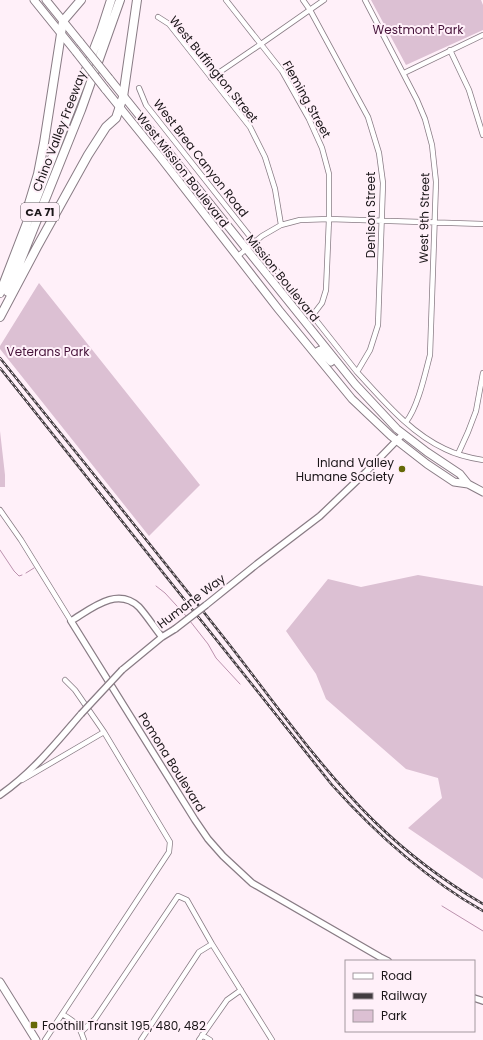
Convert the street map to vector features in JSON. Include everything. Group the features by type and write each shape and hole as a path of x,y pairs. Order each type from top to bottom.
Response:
{"highway":[{"path":"21,235 38,174 63,21 81,0"},
{"name":"Chino Valley Freeway","path":"0,293 21,235 87,67 111,0"},
{"name":"Chino Valley Freeway","path":"0,314 81,110 120,0"},
{"path":"0,317 88,156 106,127 116,118 123,97 137,0"}],"main road":[{"name":"West Mission Boulevard","path":"34,0 352,399 397,441"},
{"name":"Mission Boulevard","path":"46,0 354,384 403,434 439,461 460,474 468,484"},
{"path":"315,353 320,350 331,362 338,365"},
{"path":"397,441 454,482 468,484 483,492"},
{"path":"0,982 36,1040"}],"street":[{"name":"Fleming Street","path":"226,0 282,71 309,119 322,148 329,174 326,290 322,303 312,316"},
{"name":"Denison Street","path":"303,0 310,10 368,117 379,152 383,183 378,325 370,350 357,372"},
{"path":"211,78 324,0"},
{"name":"West 9th Street","path":"365,0 404,73 425,120 432,145 436,182 430,355 424,381 406,422"},
{"name":"West Buffington Street","path":"158,17 169,24 250,128 265,157 275,189 280,225"},
{"path":"404,73 483,35"},
{"path":"450,50 469,90 483,135"},
{"name":"West Brea Canyon Road","path":"139,88 146,105 357,372 406,422 428,439 444,449 483,460"},
{"path":"238,256 262,236 280,225 300,220 329,219 483,224"},
{"path":"458,454 476,411 483,373"},
{"name":"Humane Way","path":"0,795 17,783 37,765 81,714 122,670 162,637 175,629 320,516 343,495 403,434"},
{"name":"Pomona Boulevard","path":"0,510 21,540 195,820 222,856 252,883 379,959"},
{"path":"71,621 106,601 115,598 123,598 139,608 162,637"},
{"path":"45,1040 169,852 170,842 104,732 75,690 65,680"},
{"path":"17,783 104,732"},
{"path":"81,1032 95,1019 178,896 187,900 212,944 272,1040"},
{"path":"140,1040 199,952 212,944"},
{"path":"200,1040 227,1000 241,990"},
{"path":"62,1014 75,1021 84,1040"},
{"path":"202,1035 210,1040"}],"green space":[{"name":"Westmont Park","path":"371,0 481,0 483,5 483,30 406,65"},
{"name":"Veterans Park","path":"39,283 200,485 149,536 0,349 0,346"},
{"path":"0,431 5,475 5,487 0,487"},
{"path":"418,575 483,586 483,879 408,828 442,798 438,778 406,769 326,699 316,674 286,631 328,579 361,587"}],"waterway":[{"path":"0,550 14,571 19,576 22,575"},
{"path":"26,573 34,568"},
{"path":"156,586 165,593 187,617"},
{"path":"190,621 208,644 216,658 240,684"},
{"path":"442,906 483,931"}],"railway":[{"path":"0,358 240,658 314,754 354,800 375,822 413,856 440,876 483,904"},
{"path":"0,368 332,785 366,821 421,870 483,911"}],"place":[{"name":"Inland Valley Humane Society","path":"402,469"},
{"name":"Foothill Transit 195, 480, 482","path":"34,1025"}]}
